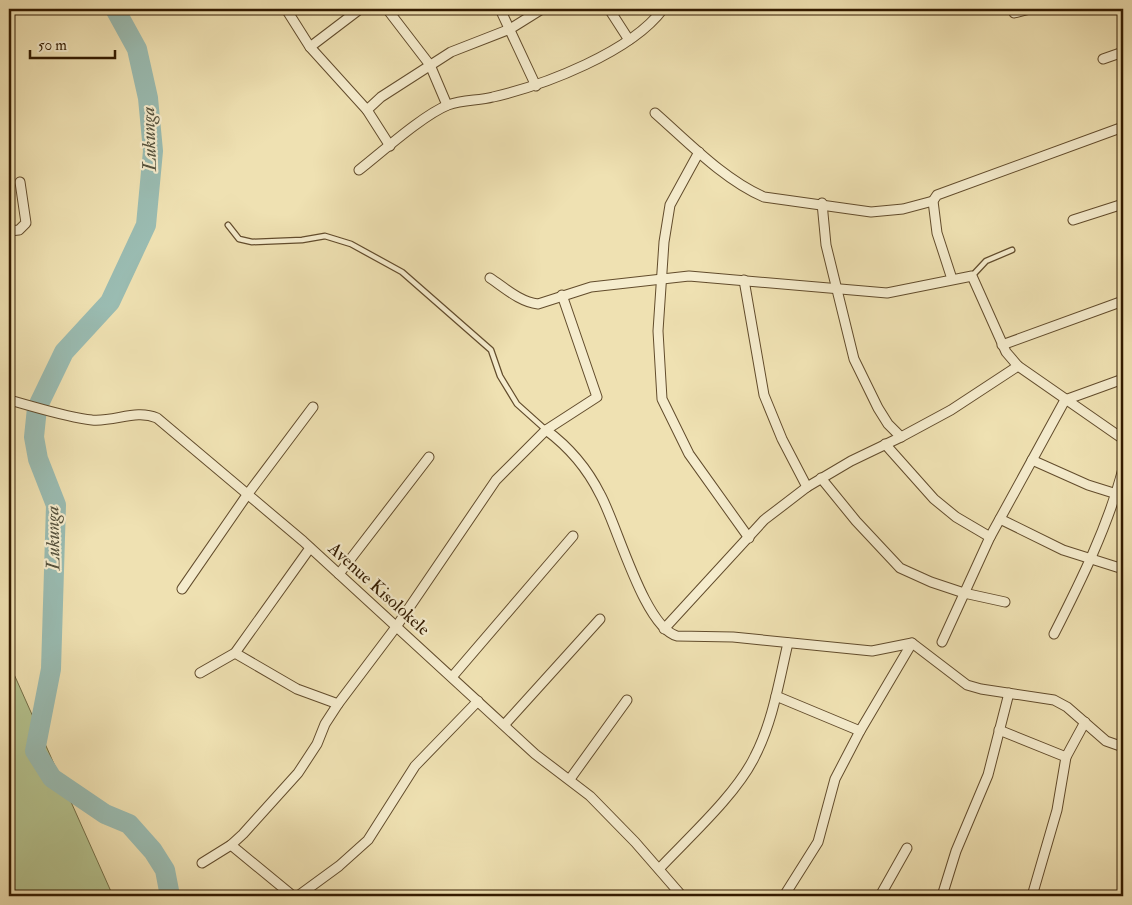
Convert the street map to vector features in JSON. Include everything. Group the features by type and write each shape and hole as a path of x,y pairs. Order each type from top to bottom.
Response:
{"street":[{"path":"286,9 310,47 367,110 390,146"},
{"path":"310,47 360,9"},
{"path":"387,9 430,65 448,105"},
{"path":"500,9 536,86"},
{"path":"367,110 381,97 451,52 510,29 542,9"},
{"path":"609,9 629,40"},
{"path":"359,170 448,105 469,100 491,98 536,86 599,57 629,40 647,27 663,9"},
{"path":"1014,13 1030,9"},
{"path":"1103,58 1123,52"},
{"path":"655,113 699,152 753,192 764,197 822,203 871,212 903,209 933,201"},
{"path":"952,279 937,233 933,201 937,195 1123,127"},
{"path":"699,152 670,205 661,278 658,331 662,399 690,454 749,538"},
{"path":"9,231 19,230 26,223 20,182"},
{"path":"822,203 826,245 854,359 878,408 888,424 901,438"},
{"path":"1073,220 1123,204"},
{"path":"490,278 530,303 538,304 562,295 590,288 689,276 886,293 972,276 1002,345 1018,366 1123,439"},
{"path":"744,280 764,395 782,439 807,487"},
{"path":"202,863 231,845 258,820 298,772 317,744 325,724 338,704 396,627 496,480 546,430 597,397 562,295"},
{"path":"1002,345 1123,301"},
{"path":"664,629 764,520 807,487 951,410 1018,366"},
{"path":"942,642 990,537 1065,400 1123,378"},
{"name":"Avenue Kisolokele","path":"9,400 92,420 122,419 145,413 157,418 310,548 505,724 535,754 570,779 608,814 682,896"},
{"path":"182,589 247,495 313,407"},
{"path":"546,430 576,457 590,475 601,495 623,552 649,606 664,629 670,634 677,636 733,637 872,651 912,644 967,685 981,689 1054,700 1085,722 1106,741 1123,747"},
{"path":"885,444 934,499 956,516 990,537"},
{"path":"339,574 429,457"},
{"path":"1032,460 1088,485 1120,495"},
{"path":"1054,634 1120,495 1123,468"},
{"path":"821,478 856,521 900,568 930,582 964,593 1005,602"},
{"path":"1000,518 1063,550 1123,569"},
{"path":"452,677 573,536"},
{"path":"200,673 234,653 310,548"},
{"path":"505,724 600,618"},
{"path":"659,869 712,813 746,771 761,742 776,696 788,643"},
{"path":"784,896 818,842 835,779 860,731 912,644"},
{"path":"234,653 283,683 338,704"},
{"path":"942,896 956,851 988,775 1009,693"},
{"path":"776,696 860,731"},
{"path":"570,779 627,700"},
{"path":"298,896 339,866 368,840 415,766 478,701"},
{"path":"1032,896 1057,810 1066,757 1085,722"},
{"path":"999,730 1066,757"},
{"path":"231,845 292,896"},
{"path":"880,896 908,848"}],"lane":[{"path":"228,225 239,239 252,242 302,240 325,236 351,244 402,272 491,350 500,376 517,404 546,430"},
{"path":"972,276 986,261 1012,250"}],"green space":[{"path":"9,663 113,896 9,896"}],"waterway":[{"name":"Lukunga","path":"115,9 137,49 148,98 153,151 146,225 110,302 64,352 37,408 34,437 38,459 56,505 51,669 35,751 52,778 105,814 129,824 153,851 165,870 170,896"}]}
